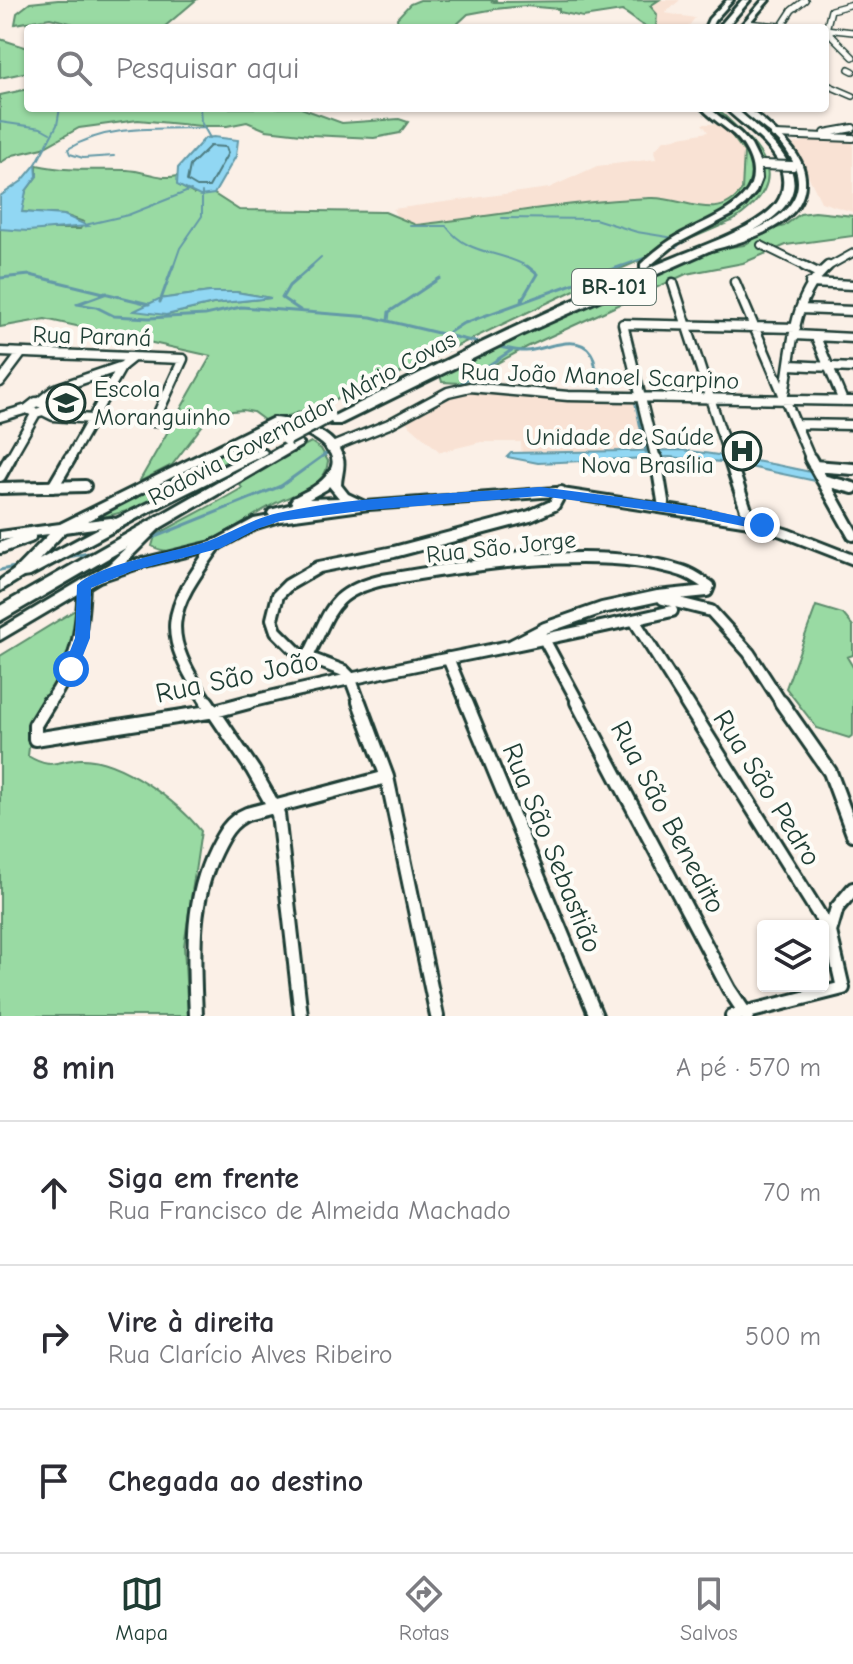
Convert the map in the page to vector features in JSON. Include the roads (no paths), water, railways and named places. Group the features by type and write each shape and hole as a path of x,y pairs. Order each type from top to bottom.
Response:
{"highway":[{"path":"725,24 746,0"},
{"path":"734,24 755,0"},
{"name":"Rodovia Governador Mário Covas","path":"0,614 332,419 644,266 750,221 776,195 779,176 774,160 725,112"},
{"name":"Rodovia Governador Mário Covas","path":"332,419 761,222 779,207 788,190 789,179 777,152 734,112"},
{"name":"Rodovia Governador Mário Covas","path":"0,602 261,452 291,441"}],"street":[{"path":"710,24 730,0"},
{"path":"745,24 766,0"},
{"path":"785,24 792,10 805,0"},
{"path":"828,24 831,10 853,4"},
{"path":"829,30 853,32"},
{"path":"829,34 853,57"},
{"path":"829,86 853,96"},
{"path":"710,112 738,134 758,164 795,166"},
{"path":"696,251 749,237 787,215 800,194 795,166 784,144 748,112"},
{"path":"784,144 853,128"},
{"path":"774,135 853,138"},
{"name":"Rodovia Governador Mário Covas","path":"644,266 676,240 739,208 752,194 758,164"},
{"path":"761,245 818,273"},
{"path":"785,397 800,309 810,283 834,261 853,253"},
{"path":"834,261 853,261"},
{"path":"735,282 814,466 853,535"},
{"path":"673,283 750,522"},
{"path":"810,283 853,285"},
{"path":"800,309 853,311"},
{"path":"664,507 654,449 623,326 627,322 751,325 816,337 853,338"},
{"path":"816,337 828,367 848,401"},
{"name":"Rua Paraná","path":"0,352 183,359 154,422"},
{"path":"0,382 21,354"},
{"path":"0,476 36,408 55,389 122,366 132,358"},
{"path":"790,365 853,368"},
{"path":"53,487 122,366"},
{"name":"Rua João Manoel Scarpino","path":"330,448 389,424 456,388 711,401 785,397 848,401"},
{"path":"0,417 36,408 53,416 92,419"},
{"path":"0,586 61,529 273,421 300,425 330,448 338,462 334,474 335,486 340,494 364,505"},
{"path":"796,424 853,425"},
{"path":"0,586 261,452"},
{"path":"814,466 853,469"},
{"path":"90,582 143,562 216,545 323,486 334,474"},
{"path":"822,480 853,488"},
{"path":"0,635 122,561 153,528 226,483"},
{"path":"0,488 85,486"},
{"path":"252,525 279,517 364,505 561,492 750,522 853,560"},
{"path":"437,1016 387,777 350,677 341,670 307,658 281,637 272,619 278,595 295,580 331,564 394,552 530,516 554,505 561,492"},
{"path":"283,508 323,501 364,505"},
{"path":"0,536 116,521 143,510"},
{"path":"16,535 30,537 37,545 35,556"},
{"path":"0,548 30,537"},
{"path":"143,538 147,550 174,556"},
{"path":"216,545 187,586 173,626 181,656 198,689 266,787 275,806 301,1016"},
{"path":"504,564 540,548 563,548"},
{"name":"Rua São Jorge","path":"307,658 334,604 349,591 401,578 561,558 653,563 695,577 709,586 707,591 654,596 561,622 538,630 506,649"},
{"name":"Rua São João","path":"90,582 80,648 60,689 36,723 33,730 35,739 215,711 350,677 506,649 672,611"},
{"path":"654,596 711,611 749,653 830,772 853,834"},
{"name":"Rua São Pedro","path":"634,620 830,932 848,992"},
{"name":"Rua São Benedito","path":"545,641 742,1015"},
{"name":"Rua São Sebastião","path":"448,658 596,1016"},
{"path":"196,1016 194,908 200,880 227,827 239,817 387,777"},
{"path":"830,932 837,908 853,889"},
{"path":"742,1015 848,992"}],"water":[{"path":"205,138 238,140 236,156 214,194 200,196 177,185 178,168"},
{"path":"36,164 37,176 26,191 22,212 64,215 88,226 28,231 0,229 0,196 22,181"},
{"path":"236,292 271,298 213,304 166,315 134,311 159,299"},
{"path":"681,450 810,472 853,483 853,489 731,463 670,457 538,463 507,457 511,453"}],"waterway":[{"path":"35,166 57,125 59,112"},
{"path":"200,112 204,128"},
{"path":"0,122 41,128 50,133"},
{"path":"114,156 83,158 70,154 68,149 100,135 117,132 204,128"},
{"path":"204,128 210,138"},
{"path":"85,225 128,215 191,190"},
{"path":"173,268 180,248 202,216 202,192"},
{"path":"502,218 595,219 637,232 674,238"},
{"path":"410,226 446,226 464,243 529,267"},
{"path":"668,250 678,246 681,241"},
{"path":"616,268 650,256"},
{"path":"309,268 321,257"},
{"path":"160,302 173,266"},
{"path":"300,310 282,298 289,286 312,266"},
{"path":"445,335 462,324 622,266"},
{"path":"521,301 537,274 529,267"},
{"path":"0,278 30,275 106,293"},
{"path":"388,321 389,312 440,278"},
{"path":"106,293 149,304"},
{"path":"106,293 77,304 96,307 114,316 149,318 205,315 241,307 371,317 445,335"},
{"path":"445,335 484,344"},
{"path":"495,346 526,351 560,344 578,344 591,353 599,385 605,393"},
{"path":"455,387 512,350"},
{"path":"635,400 646,452"},
{"path":"145,541 281,486 331,450"},
{"path":"63,558 99,551"},
{"path":"0,570 20,566"}],"place":[{"name":"Escola Moranguinho","path":"66,403"},
{"name":"Unidade de Saúde Nova Brasília","path":"742,451"}]}
